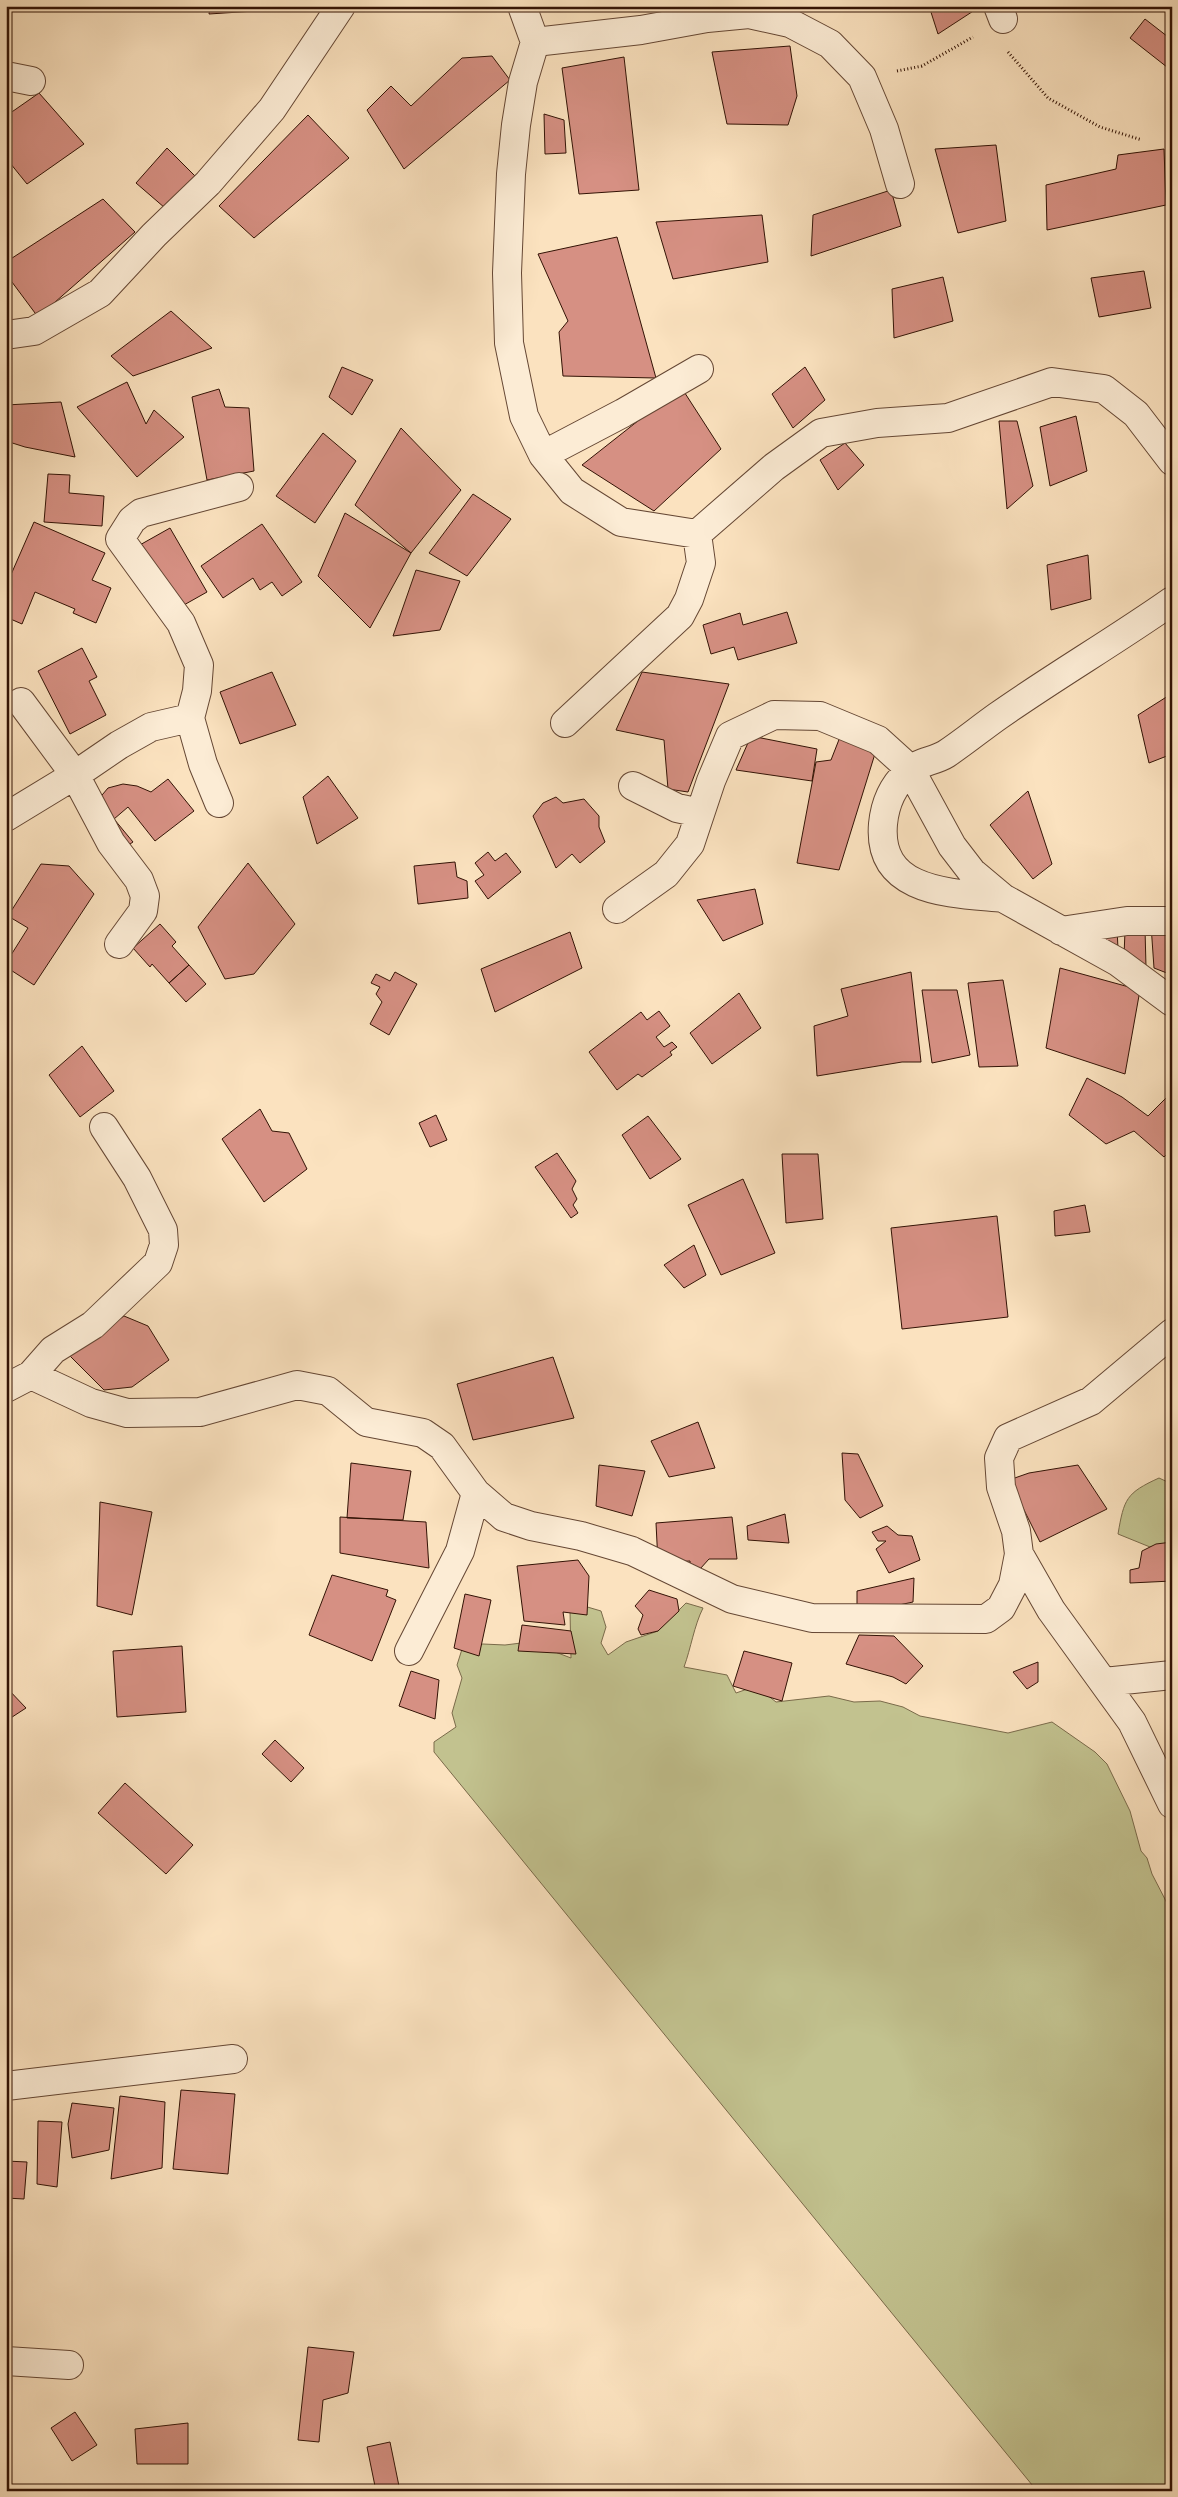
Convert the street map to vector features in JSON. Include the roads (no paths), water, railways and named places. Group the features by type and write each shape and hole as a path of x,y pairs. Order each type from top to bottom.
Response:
{"street":[{"path":"6,335 34,331 100,293 154,235 208,183 272,109 341,6"},
{"path":"522,6 535,42 523,82 516,125 511,174 507,273 509,343 524,416 543,455 572,491 621,522 697,534"},
{"path":"535,42 641,30 707,18 748,14 786,14 830,44 862,77 884,129 900,184"},
{"path":"543,455 623,413 699,369"},
{"path":"697,534 774,467 821,433 878,423 948,418 1052,382 1104,389 1136,414 1172,461"},
{"path":"219,803 203,764 190,718 197,691 199,665 181,623 120,539 132,520 141,513 239,487"},
{"path":"565,723 680,616 689,599 701,563 697,534"},
{"path":"1003,898 944,892 908,880 890,862 882,839 884,813 892,791 910,769 944,755 999,716 1172,601"},
{"path":"21,702 75,775 111,843 139,880 145,896 143,911 119,944"},
{"path":"618,909 666,874 690,844 730,736 774,715 820,716 878,740 910,769 952,846 972,872 1003,898 1118,962 1172,1002"},
{"path":"6,817 75,775 119,744 151,727 190,718"},
{"path":"633,786 677,808 700,813"},
{"path":"1062,931 1127,921 1172,921"},
{"path":"6,1388 31,1375 53,1350 92,1325 158,1263 164,1245 163,1230 137,1178 104,1127"},
{"path":"31,1375 91,1403 127,1413 200,1412 298,1385 328,1391 366,1422 423,1433 442,1446 476,1493 504,1517 531,1526 581,1536 632,1551 732,1599 812,1618 986,1619 1001,1608 1009,1593 1013,1585 1019,1554 1016,1531 1001,1487 999,1458 1008,1438 1092,1401 1172,1333"},
{"path":"409,1651 460,1551 476,1493"},
{"path":"1019,1554 1050,1610 1132,1722 1172,1804"},
{"path":"1104,1682 1172,1675"},
{"path":"6,2086 233,2059"},
{"path":"6,2361 69,2365"}]}
